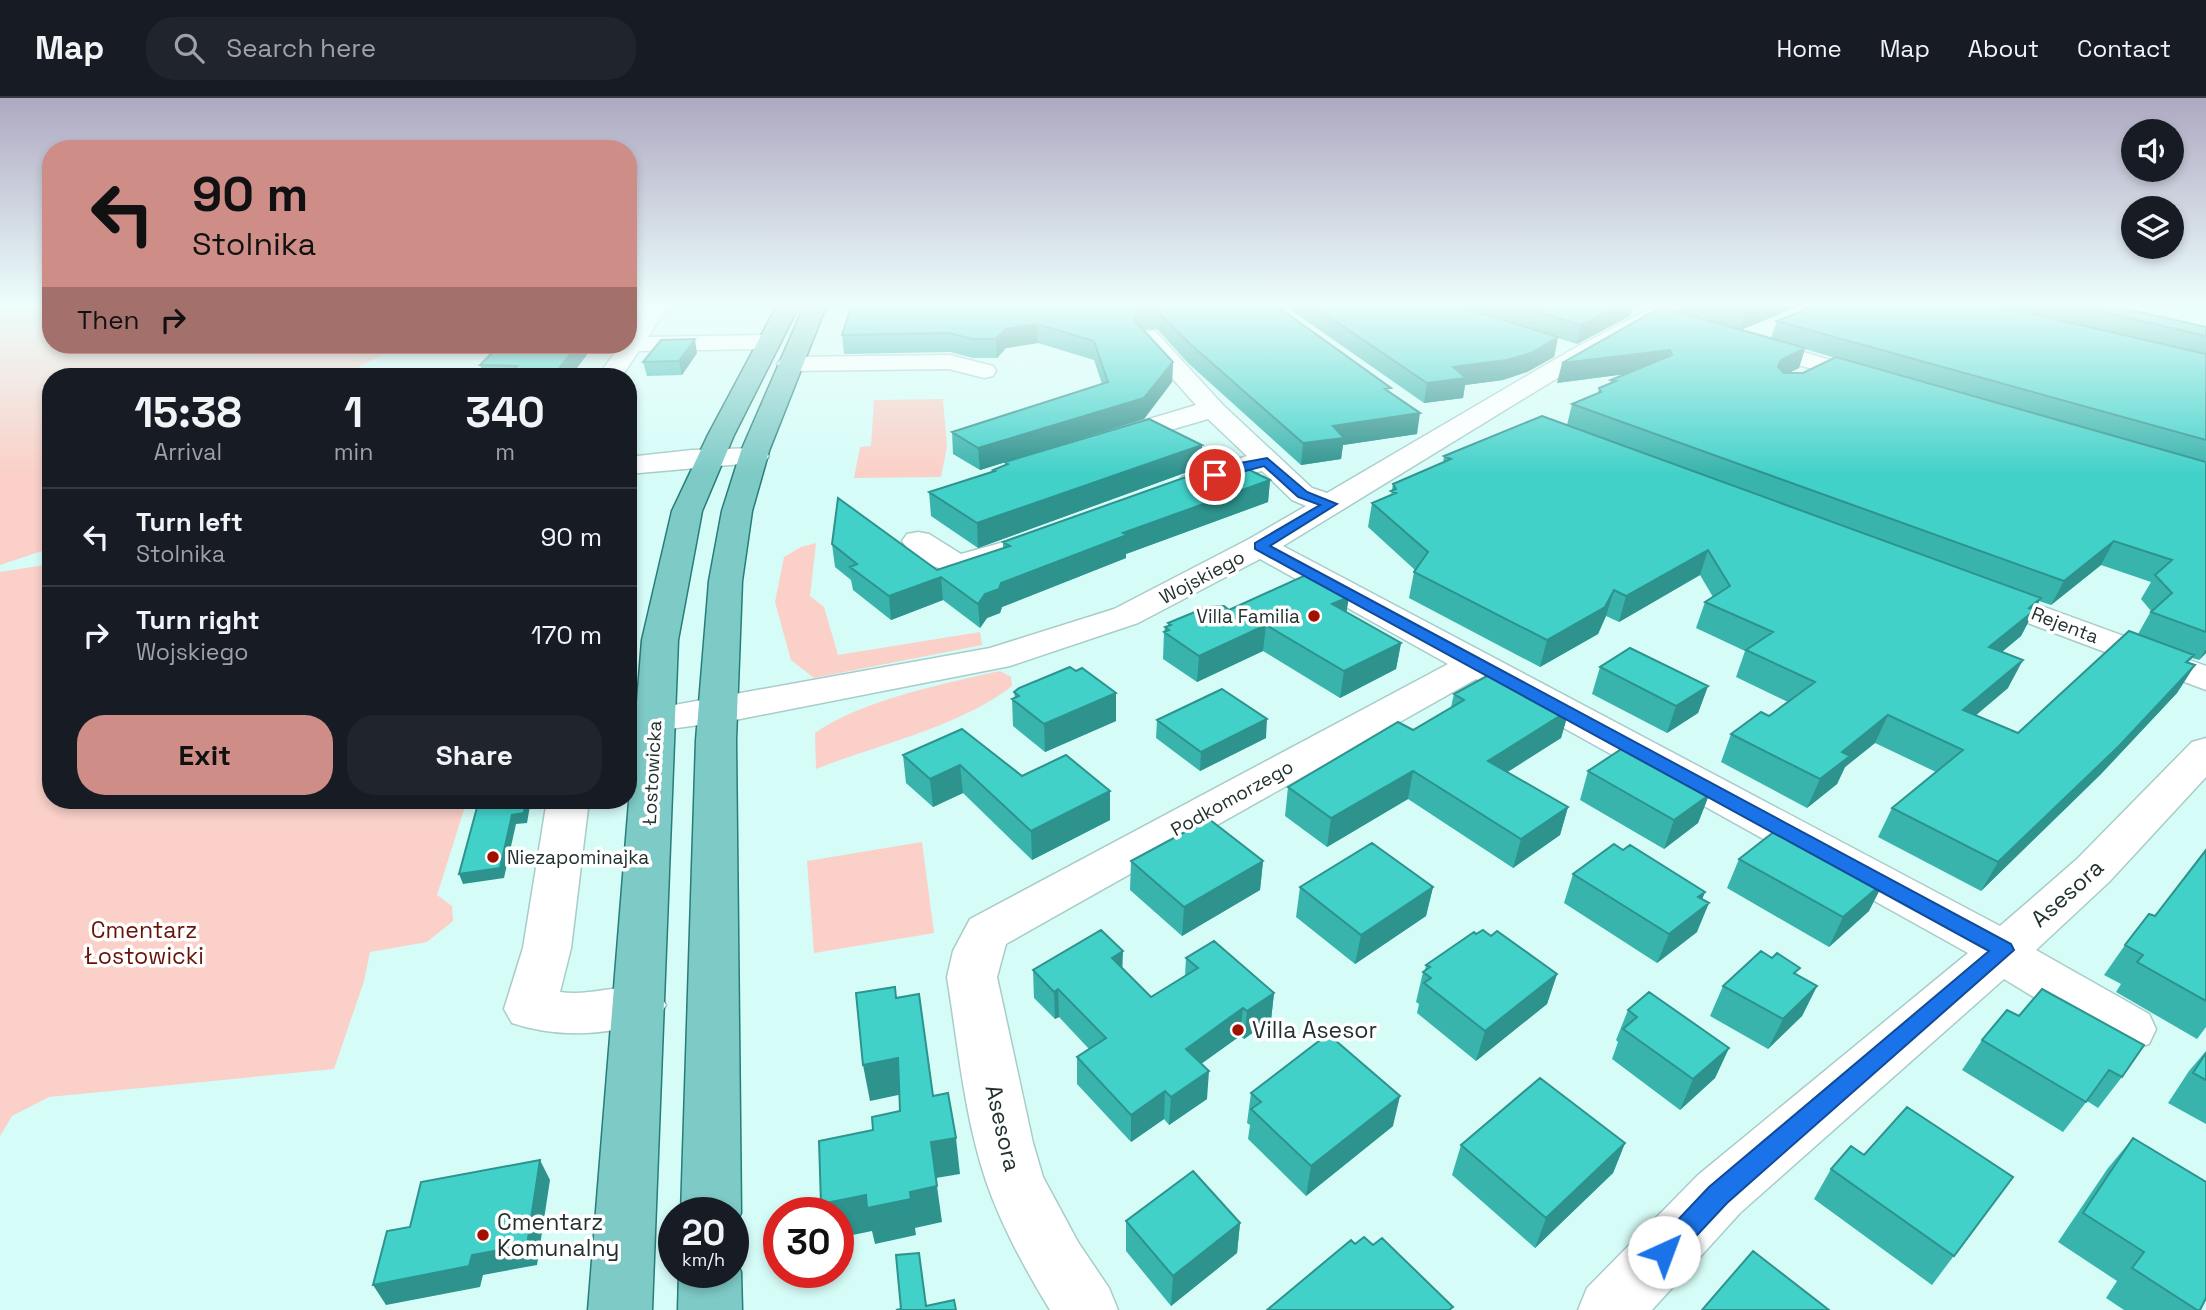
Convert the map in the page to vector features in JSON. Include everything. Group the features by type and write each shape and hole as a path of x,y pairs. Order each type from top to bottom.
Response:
{"main road":[{"name":"Łostowicka","path":"620,1310 660,640 680,538 711,457 760,361"},
{"path":"711,1197 718,710 731,543 772,402 791,361"},
{"path":"710,1288 710,1310"}],"street":[{"path":"1174,361 1214,410 1267,462 1302,494 1330,504"},
{"name":"Wojskiego","path":"655,719 927,673 1045,645 1137,611 1260,546 1454,431 1491,408 1555,361"},
{"path":"1808,361 1897,386"},
{"path":"789,364 950,362 984,371"},
{"path":"1797,381 1827,366"},
{"path":"1491,408 1522,420"},
{"path":"1084,448 1186,415 1214,410"},
{"path":"1423,418 1454,431"},
{"path":"637,465 711,457 755,456"},
{"path":"1162,494 1239,466 1267,462"},
{"path":"918,541 953,565 970,565 1034,541"},
{"path":"1260,546 2004,950 2026,971 2130,1029"},
{"name":"Rejenta","path":"1955,584 2206,679"},
{"name":"Podkomorzego","path":"987,932 1477,663"},
{"name":"Asesora","path":"1610,1310 1718,1195 2067,897 2161,805 2206,751"},
{"path":"567,809 547,948 530,1009 577,1015 640,1005"},
{"name":"Asesora","path":"987,932 978,951 972,977 1004,1143 1016,1183 1056,1263 1086,1310"}],"green space":[{"path":"0,361 371,361 358,368 42,368 42,551 0,565"},
{"path":"943,399 947,446 941,477 854,478 860,447 871,446 874,400"},
{"path":"816,543 810,596 824,607 838,655 980,632 982,645 814,678 791,660 775,602 784,557 801,547"},
{"name":"Cmentarz Łostowicki","path":"42,565 42,809 464,809 437,895 452,906 453,921 427,942 370,952 364,981 334,1069 49,1097 12,1116 0,1136 0,572"},
{"path":"1000,671 1011,677 1012,686 992,700 918,734 816,769 815,733 833,722 904,694"},
{"path":"922,842 934,933 814,953 807,861"}],"building":[{"path":"484,361 565,361 559,368 480,365"},
{"path":"644,361 679,361 679,361"},
{"path":"1101,361 1173,362 1144,398 978,448 952,432 1108,382"},
{"path":"1209,361 1353,361 1391,388 1385,389 1420,413 1333,426 1344,438 1303,443"},
{"path":"1394,361 1503,361 1453,367 1466,378 1427,383"},
{"path":"1658,361 1781,361 1778,367 1784,373 1803,373 1829,361 1849,361 2206,462 2206,632 2151,612 2172,593 2155,575 2172,560 2114,541 2064,581 1572,404 1601,392 1599,388 1616,381 1611,380"},
{"path":"1920,361 2206,361 2206,440"},
{"path":"1542,416 2041,598 2029,608 2035,610 1989,647 2023,660 1963,710 2018,733 2129,631 2194,655 2186,662 2195,665 2119,746 1998,862 1892,808 1963,750 1888,715 1842,752 1850,756 1820,779 1731,734 1761,712 1769,716 1815,682 1746,650 1773,632 1705,602 1730,586 1708,550 1626,596 1614,590 1605,607 1547,640 1414,572 1428,552 1372,503 1396,493 1391,491 1396,489 1393,484 1451,459 1444,456"},
{"path":"1149,419 1202,445 977,523 929,492 995,471 993,470 1008,464 1005,462"},
{"path":"1231,461 1270,480 1123,533 1127,535 1001,583 999,589 985,594 978,604 941,577 889,596 850,567 857,564 832,544 838,498 937,570 1010,546 1003,542"},
{"path":"1308,574 1349,597 1332,604 1401,643 1344,671 1266,625 1199,656 1164,632 1169,630 1165,627 1171,625 1168,623 1207,607 1224,606 1229,610"},
{"path":"1630,648 1708,686 1676,706 1600,667"},
{"path":"1070,667 1076,671 1082,668 1116,693 1044,724 1012,699 1019,696 1014,692 1019,688"},
{"path":"1496,671 1569,710 1488,761 1568,807 1521,839 1413,771 1331,818 1288,787 1398,722 1413,730 1464,700 1454,694"},
{"path":"1222,689 1267,719 1201,752 1157,720"},
{"path":"962,729 1022,776 1066,755 1110,791 1031,831 960,765 930,779 903,755"},
{"path":"1623,748 1631,752 1644,752 1707,786 1701,790 1709,795 1674,820 1588,771"},
{"path":"477,809 525,809 524,813 512,815 500,868 459,874"},
{"path":"1209,819 1263,861 1184,907 1131,861"},
{"path":"1775,831 1784,836 1788,832 1799,835 1884,882 1843,917 1739,859"},
{"path":"1372,843 1433,887 1361,935 1300,887"},
{"path":"1614,844 1623,850 1630,845 1705,892 1698,897 1709,903 1669,934 1573,874"},
{"path":"2206,850 2206,1001 2137,962 2143,955 2125,945 2149,914 2155,916"},
{"path":"1101,930 1123,951 1112,958 1151,997 1198,968 1186,958 1214,941 1274,993 1247,1011 1243,1008 1186,1049 1209,1071 1171,1097 1165,1091 1131,1115 1077,1057 1106,1038 1058,989 1054,992 1033,970"},
{"path":"1483,930 1491,936 1497,931 1557,974 1485,1031 1424,983 1431,978 1423,972 1430,967 1426,965 1474,932 1476,934"},
{"path":"1761,951 1772,958 1777,953 1800,968 1794,973 1817,986 1783,1019 1723,986"},
{"path":"895,987 896,998 919,994 933,1096 948,1093 956,1138 931,1142 937,1186 910,1192 911,1199 867,1208 866,1195 821,1197 819,1141 873,1130 872,1117 900,1111 898,1058 863,1065 856,993"},
{"path":"2042,989 2144,1045 2122,1077 2109,1070 2086,1102 1982,1040 2007,1010 2019,1016"},
{"path":"1649,992 1729,1048 1693,1079 1623,1029 1637,1017 1628,1010"},
{"path":"1328,1034 1400,1096 1311,1166 1251,1109 1261,1102 1251,1093"},
{"path":"2206,1053 2206,1080 2193,1073"},
{"path":"1540,1078 1625,1143 1546,1218 1461,1145"},
{"path":"1907,1107 2013,1177 1954,1256 1831,1169 1851,1146 1864,1155"},
{"path":"2133,1138 2206,1182 2206,1298 2200,1310 2132,1268 2144,1252 2083,1213"},
{"name":"Cmentarz Komunalny","path":"540,1160 527,1245 472,1255 469,1266 373,1285 387,1231 410,1227 421,1182"},
{"path":"1193,1171 1240,1223 1173,1276 1126,1221"},
{"path":"1364,1237 1373,1245 1382,1238 1453,1307 1449,1310 1267,1310 1351,1240 1355,1244"},
{"path":"1753,1251 1829,1310 1702,1310"},
{"path":"919,1253 926,1306 954,1300 956,1310 896,1310 901,1309 896,1255"}],"place":[{"name":"Villa Familia","path":"1314,616"},
{"name":"Niezapominajka","path":"493,857"},
{"name":"Villa Asesor","path":"1238,1030"},
{"name":"Cmentarz Komunalny","path":"483,1235"}],"route":[{"path":"1215,475 1239,466 1267,462 1302,494 1330,504 1260,546 2004,950 1718,1195 1664,1252"}]}
